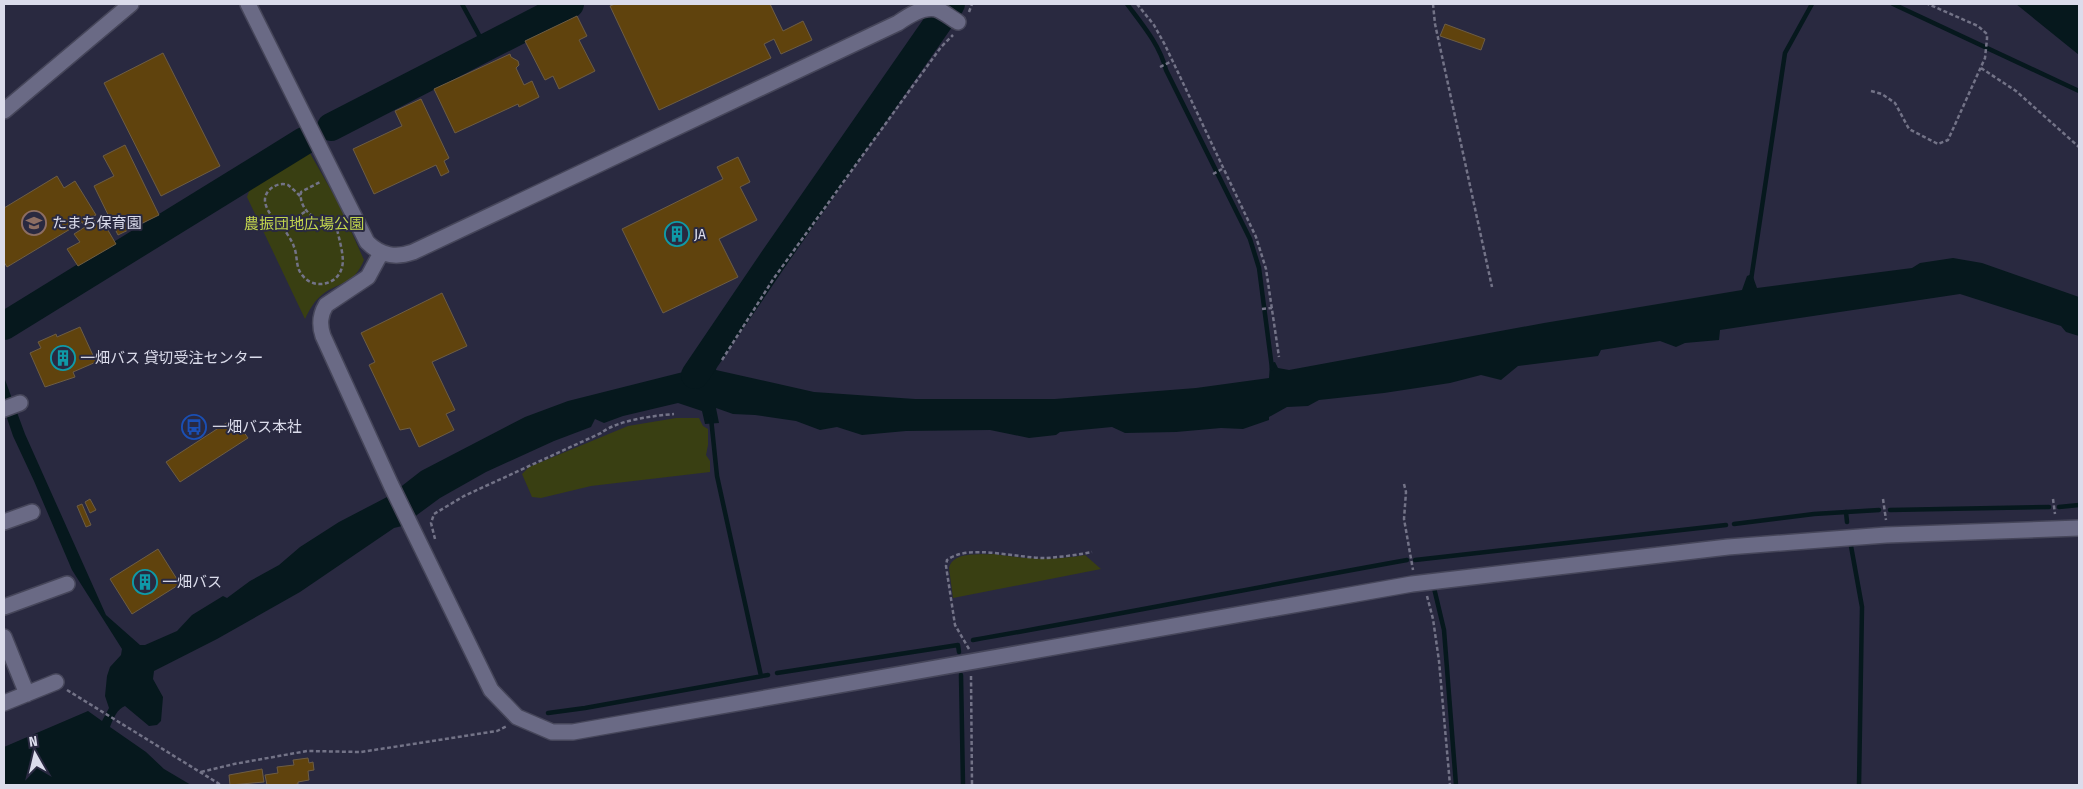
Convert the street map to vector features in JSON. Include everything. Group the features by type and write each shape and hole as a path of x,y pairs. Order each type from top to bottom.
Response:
{"street":[{"path":"4,111 131,4"},
{"path":"248,4 367,242 381,253 397,256 413,252 898,23 911,14 936,9 958,22"},
{"path":"381,253 368,278 326,305 320,322 323,336 391,485 491,690 517,717 552,732 573,732 1424,582 1728,546 1886,535 2079,528"},
{"path":"4,409 20,404"},
{"path":"4,522 32,512"},
{"path":"4,607 67,584"},
{"path":"4,637 26,694"},
{"path":"4,703 56,682"}],"path":[{"path":"1138,4 1154,25 1256,237 1266,269 1279,357"},
{"path":"1433,4 1437,33 1492,287"},
{"path":"1871,91 1882,94 1895,103 1910,129 1931,142 1942,143 1950,136 1981,68 1987,39 1986,34 1978,26 1928,4"},
{"path":"722,360 774,278 941,47 957,29 958,22"},
{"path":"1160,67 1172,61"},
{"path":"1981,68 2016,91 2079,146"},
{"path":"1213,174 1222,169"},
{"path":"300,196 300,192 326,179"},
{"path":"286,184 300,196 307,211 316,220 337,229 343,266 332,281 318,284 312,283 302,276 297,265 294,246 283,226 278,223 267,207 265,202 267,193 276,185 286,184"},
{"path":"283,226 307,211"},
{"path":"1262,309 1271,308"},
{"path":"436,540 432,524 434,514 464,496 601,434 607,429 648,417 674,414"},
{"path":"1404,484 1406,492 1404,519 1412,566"},
{"path":"2053,498 2056,518"},
{"path":"1883,500 1886,522"},
{"path":"972,785 971,662 968,647 955,625 946,566 947,560 953,556 994,552 1028,558 1046,558 1092,552"},
{"path":"1424,582 1433,618 1439,661 1450,785"},
{"path":"80,699 221,785"},
{"path":"201,772 307,751 361,752 497,731 517,717"}],"green space":[{"name":"農振団地広場公園","path":"307,148 339,204 364,260 356,274 320,297 312,305 305,319 247,197 254,177"},
{"path":"676,418 699,418 703,426 708,429 706,455 710,461 710,472 591,486 541,498 532,497 522,474 529,467 628,426"},
{"path":"994,554 1040,559 1085,555 1101,569 953,598 949,568 952,563 961,556"}],"shaded area":[{"path":"2016,4 2079,4 2079,55"},
{"path":"1953,258 1982,263 2079,297 2079,336 2066,332 2061,326 1960,294 1720,330 1719,340 1685,343 1676,347 1660,341 1601,350 1598,356 1518,366 1501,380 1481,375 1450,383 1319,400 1308,406 1287,407 1269,417 1269,420 1243,429 1221,428 1176,432 1125,433 1112,427 1060,432 1056,435 1029,438 990,430 906,431 862,435 837,427 820,430 796,421 733,414 716,408 719,423 705,424 702,411 678,403 623,416 604,423 595,419 591,427 554,441 486,472 440,498 402,526 394,528 300,592 217,639 154,671 153,679 163,697 161,721 157,725 149,726 125,706 118,712 110,727 146,752 164,769 191,785 4,785 4,747 88,711 102,721 109,708 105,696 107,676 110,667 121,655 122,649 72,570 13,436 4,409 4,377 25,434 106,615 140,645 145,645 177,631 192,615 223,596 227,598 250,581 279,565 300,547 339,522 389,496 421,471 525,417 568,401 691,370 708,342 722,347 718,355 716,370 814,392 915,399 1055,399 1196,388 1269,378 1270,363 1275,362 1278,368 1289,370 1544,323 1742,290 1747,276 1752,274 1757,288 1912,268 1920,263"}],"building":[{"path":"615,4 770,4 783,31 803,21 812,40 781,54 774,39 764,44 771,58 659,110 610,6"},
{"path":"577,16 587,36 579,40 595,71 559,89 553,76 545,80 525,41"},
{"path":"1445,24 1485,39 1481,50 1440,36"},
{"path":"163,53 220,166 161,196 104,83"},
{"path":"510,54 511,57 518,61 519,65 516,68 524,85 532,81 539,97 519,107 518,104 455,133 434,89"},
{"path":"421,99 449,158 444,161 449,172 441,176 436,165 374,194 353,149 402,126 395,111"},
{"path":"125,145 159,215 118,235 94,186 114,176 103,156"},
{"name":"JA","path":"738,157 750,182 740,187 757,220 719,239 738,277 663,313 622,229 723,179 717,167"},
{"path":"57,176 64,188 75,181 96,215 92,217 96,223 102,220 116,244 78,266 67,249 80,242 74,234 85,227 82,222 7,267 4,262 4,208"},
{"path":"442,293 467,346 432,362 455,410 446,414 454,430 419,447 410,428 400,430 369,365 375,362 361,333"},
{"name":"一畑バス 貸切受注センター","path":"80,327 96,362 73,372 75,377 45,387 30,353 41,348 38,342 56,334 57,337"},
{"path":"234,418 248,438 180,482 166,462"},
{"path":"90,499 96,510 90,513 85,502"},
{"path":"82,504 91,525 86,527 77,506"},
{"name":"一畑バス","path":"158,549 180,584 132,614 110,579"},
{"path":"308,758 309,763 313,762 314,770 308,771 309,780 292,785 267,785 265,775 278,773 277,767 294,765 293,760"},
{"path":"262,769 264,782 230,785 229,775"}],"waterway":[{"path":"462,4 485,46"},
{"path":"331,127 570,4"},
{"path":"695,375 951,4"},
{"path":"1127,4 1150,35 1159,52 1166,70 1250,239 1259,268 1272,368"},
{"path":"1751,280 1785,53 1812,4"},
{"path":"1893,4 2079,91"},
{"path":"4,326 304,141"},
{"path":"711,418 717,476 761,676"},
{"path":"2059,507 2079,505"},
{"path":"1890,510 2049,507"},
{"path":"1734,524 1814,514 1879,510"},
{"path":"1846,512 1847,522"},
{"path":"1415,560 1726,525"},
{"path":"1851,546 1862,607 1859,785"},
{"path":"973,640 1407,560"},
{"path":"1434,588 1444,630 1456,785"},
{"path":"777,673 958,645 959,652"},
{"path":"548,713 768,675"},
{"path":"961,675 963,785"}],"place":[{"name":"たまち保育園","path":"34,223"},
{"name":"JA","path":"677,234"},
{"name":"一畑バス 貸切受注センター","path":"63,358"},
{"name":"一畑バス本社","path":"194,427"},
{"name":"一畑バス","path":"145,582"}]}
